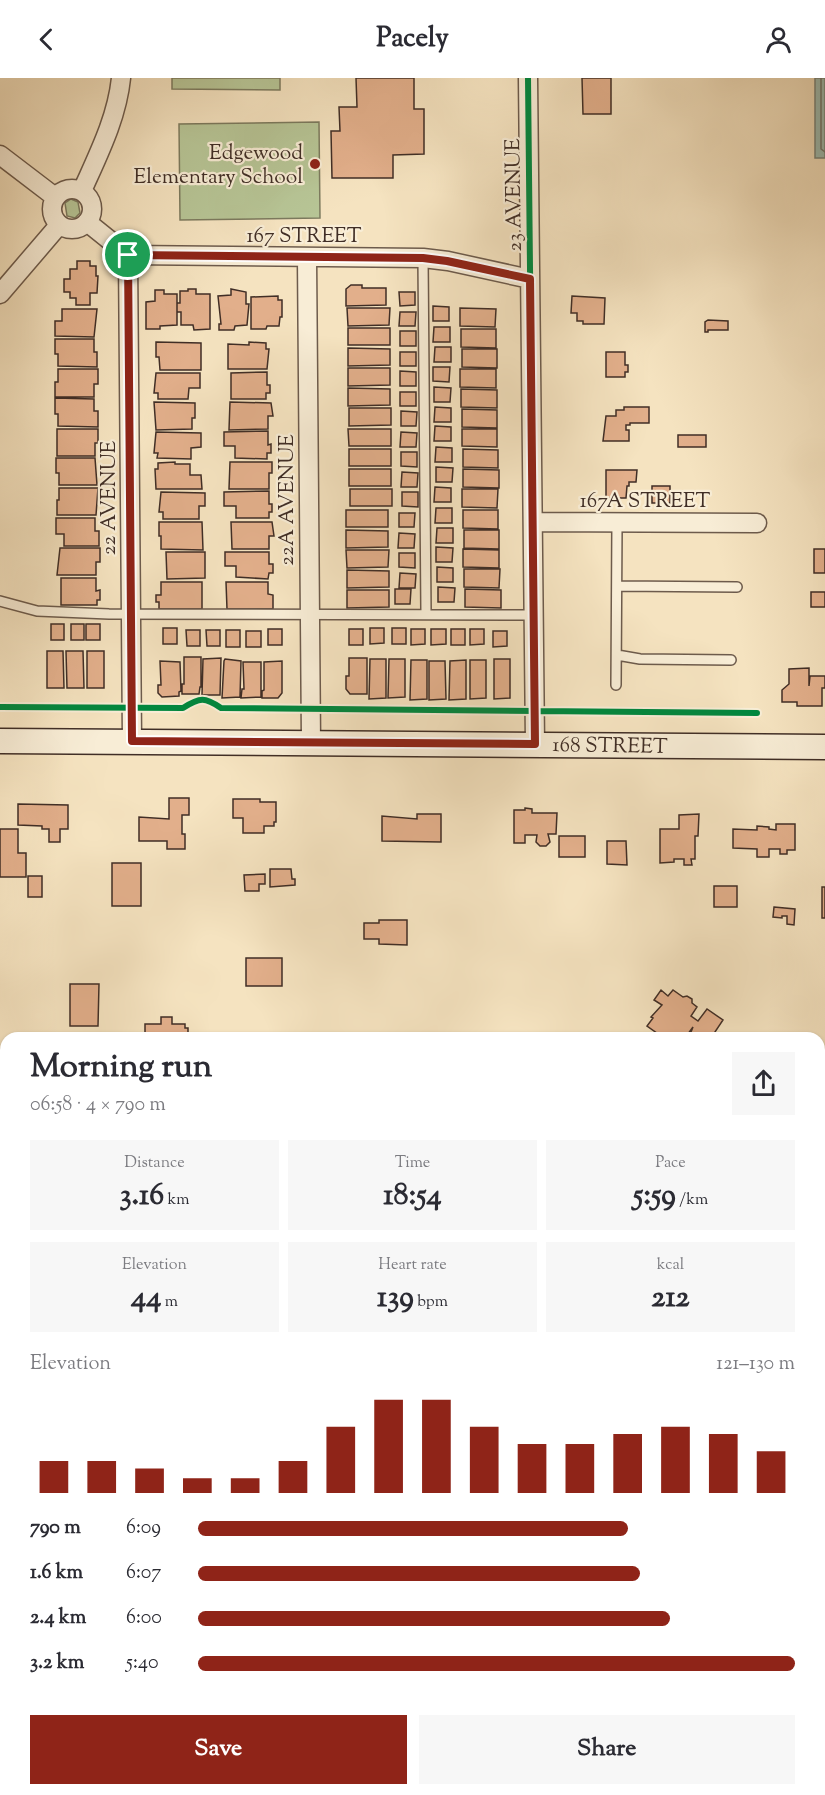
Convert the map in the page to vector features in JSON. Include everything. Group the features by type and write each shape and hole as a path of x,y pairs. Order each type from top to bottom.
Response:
{"main road":[{"name":"168 STREET","path":"0,741 825,747"}],"street":[{"path":"82,191 108,131 121,78"},
{"name":"23 AVENUE","path":"528,78 535,744"},
{"path":"0,156 55,197"},
{"path":"70,188 82,191 91,201 92,208 87,222 77,228 64,228 59,225 52,214 52,202 59,192 70,188"},
{"path":"87,222 128,255"},
{"path":"0,294 59,225"},
{"name":"167 STREET","path":"128,255 423,258 530,279"},
{"name":"22 AVENUE","path":"128,255 132,741"},
{"name":"22A AVENUE","path":"307,258 310,742"},
{"name":"167A STREET","path":"533,522 757,524"}],"lane":[{"path":"423,258 426,613"},
{"path":"616,685 617,523"},
{"path":"617,586 737,587"},
{"path":"0,602 36,611 535,615"},
{"path":"617,654 640,659 731,660"}],"green space":[{"path":"172,78 280,78 280,90 172,89"},
{"path":"319,122 320,218 180,220 179,124"},
{"path":"71,199 78,202 80,213 75,218 67,216 65,203"}],"water":[{"path":"815,78 825,78 825,158 815,158"}],"building":[{"path":"356,78 414,78 414,109 424,109 424,154 393,155 393,178 332,178 331,131 340,131 339,107 357,107"},
{"path":"582,78 611,78 611,114 583,114"},
{"path":"77,261 90,261 90,266 96,266 97,293 90,293 90,305 76,305 76,298 70,298 70,292 64,292 64,279 70,279 70,269 77,269"},
{"path":"351,285 362,285 362,288 386,288 386,305 346,306 346,289"},
{"path":"188,289 196,289 196,294 210,294 210,329 194,330 193,325 181,325 181,312 177,312 177,303 180,303 180,291 188,291"},
{"path":"231,289 246,292 246,304 249,304 247,325 235,326 234,330 219,330 219,324 221,324 218,296 231,295"},
{"path":"155,290 164,290 164,294 177,294 177,325 146,329 146,302 155,301"},
{"path":"399,292 415,292 415,305 400,306"},
{"path":"278,296 278,300 282,300 282,317 280,317 279,326 251,329 251,297"},
{"path":"572,296 605,298 604,324 583,324 583,321 577,321 577,313 571,313"},
{"path":"433,306 449,307 449,321 433,321"},
{"path":"347,308 390,308 389,325 348,326"},
{"path":"460,308 496,309 495,327 460,326"},
{"path":"62,309 97,309 94,337 55,336 55,321 62,321"},
{"path":"400,312 416,312 415,326 399,326"},
{"path":"708,320 728,321 728,330 705,332 705,322"},
{"path":"434,327 450,327 450,342 433,342"},
{"path":"348,328 390,328 390,345 348,345"},
{"path":"461,329 496,329 496,348 461,347"},
{"path":"400,331 416,331 416,346 400,346"},
{"path":"55,339 94,339 97,367 58,366"},
{"path":"156,342 201,343 201,370 160,370 159,357 156,357"},
{"path":"249,342 266,343 266,349 269,349 267,369 228,369 228,344 249,345"},
{"path":"435,347 451,347 451,362 434,362"},
{"path":"348,348 390,349 390,365 348,366"},
{"path":"462,349 497,349 497,368 462,367"},
{"path":"400,352 416,352 416,366 400,366"},
{"path":"606,352 625,352 625,365 628,365 628,372 625,372 625,377 606,377"},
{"path":"433,367 450,367 449,382 433,381"},
{"path":"348,368 390,368 390,385 348,386"},
{"path":"58,369 98,369 98,384 94,384 94,397 55,397"},
{"path":"460,369 496,369 496,388 460,387"},
{"path":"400,371 416,372 416,386 400,386"},
{"path":"267,372 267,385 270,385 270,393 266,393 266,399 231,399 231,373"},
{"path":"156,373 200,373 200,388 189,388 188,399 158,399 158,393 154,393"},
{"path":"434,387 451,388 450,402 434,402"},
{"path":"348,388 390,389 390,405 348,406"},
{"path":"461,389 497,390 497,408 461,407"},
{"path":"400,392 416,392 416,406 400,406"},
{"path":"55,398 94,399 94,411 98,411 98,427 58,426"},
{"path":"154,402 195,403 192,429 156,430"},
{"path":"230,402 271,403 273,416 268,416 268,429 229,430"},
{"path":"435,407 451,408 451,422 434,422"},
{"path":"624,407 649,407 649,423 626,425 626,430 629,430 629,441 603,441 606,416 616,416 616,410 624,410"},
{"path":"349,408 391,408 391,425 349,426"},
{"path":"462,409 497,410 497,428 462,427"},
{"path":"401,411 417,412 416,426 401,426"},
{"path":"435,426 451,427 451,441 434,441"},
{"path":"57,429 98,429 95,456 57,456"},
{"path":"348,429 391,429 391,446 349,446"},
{"path":"462,429 497,429 497,447 462,446"},
{"path":"268,431 268,445 271,444 271,453 267,453 267,459 235,458 235,446 224,446 224,432"},
{"path":"156,432 201,433 201,447 191,448 191,459 157,458 158,453 154,453"},
{"path":"401,432 417,433 416,447 400,447"},
{"path":"678,435 706,435 706,447 678,447"},
{"path":"436,447 452,448 452,462 435,462"},
{"path":"349,449 391,449 391,466 349,466"},
{"path":"463,449 498,450 498,468 463,467"},
{"path":"401,452 417,452 417,467 401,466"},
{"path":"56,458 95,458 97,485 59,485"},
{"path":"175,462 175,464 190,464 190,475 201,475 202,489 156,489 155,469 158,469 158,463"},
{"path":"230,462 272,462 269,489 229,489"},
{"path":"436,467 453,468 452,482 436,482"},
{"path":"349,469 391,469 391,486 349,486"},
{"path":"463,469 499,470 499,488 463,487"},
{"path":"606,470 637,470 636,482 629,482 627,486 626,498 606,498"},
{"path":"402,472 418,473 417,487 401,487"},
{"path":"652,486 670,486 670,503 652,503"},
{"path":"435,487 451,488 451,502 434,502"},
{"path":"59,488 98,488 96,515 57,515"},
{"path":"350,489 392,489 392,506 350,506"},
{"path":"462,489 498,489 497,508 462,507"},
{"path":"269,491 269,504 272,504 272,512 269,512 269,518 236,518 236,506 224,506 224,492"},
{"path":"161,492 205,493 205,506 199,506 199,519 163,519 163,512 159,512"},
{"path":"402,492 418,492 418,507 402,506"},
{"path":"436,508 452,508 452,523 435,523"},
{"path":"346,510 388,510 388,527 346,527"},
{"path":"463,510 498,510 498,529 463,528"},
{"path":"399,513 415,513 414,527 399,527"},
{"path":"56,518 95,518 95,531 99,531 99,546 64,546 64,534 56,534"},
{"path":"159,522 202,522 203,550 161,549"},
{"path":"231,522 272,522 274,536 269,536 269,549 232,549"},
{"path":"437,528 453,528 453,543 436,543"},
{"path":"346,530 388,531 388,547 346,548"},
{"path":"464,530 499,530 499,549 464,548"},
{"path":"399,533 415,534 414,548 398,548"},
{"path":"436,547 453,548 452,562 436,562"},
{"path":"60,548 100,548 100,562 96,562 96,575 57,575"},
{"path":"463,549 499,550 499,568 463,567"},
{"path":"814,549 825,549 825,573 814,573"},
{"path":"346,550 389,550 388,567 347,568"},
{"path":"166,552 205,552 205,578 167,579"},
{"path":"225,552 269,552 269,564 273,564 273,573 269,573 268,579 236,577 236,566 225,566"},
{"path":"399,553 415,553 415,568 399,567"},
{"path":"437,567 453,568 453,582 437,582"},
{"path":"464,569 500,569 499,588 464,587"},
{"path":"347,570 389,571 389,587 347,588"},
{"path":"400,573 416,574 415,588 399,588"},
{"path":"61,578 96,578 96,591 100,590 100,600 97,600 97,605 61,605"},
{"path":"161,582 202,582 202,609 159,609 156,595 161,595"},
{"path":"226,582 268,582 268,594 273,595 273,609 227,609"},
{"path":"438,587 455,588 454,602 438,602"},
{"path":"395,589 411,589 410,604 395,604"},
{"path":"465,589 501,590 501,608 465,607"},
{"path":"347,590 389,590 389,607 347,608"},
{"path":"811,592 825,592 825,607 811,607"},
{"path":"51,624 64,624 64,640 51,640"},
{"path":"71,624 84,624 84,640 71,640"},
{"path":"86,624 100,624 100,640 86,640"},
{"path":"163,628 177,628 177,644 163,644"},
{"path":"370,628 384,628 384,643 370,644"},
{"path":"392,628 406,628 406,644 392,644"},
{"path":"268,629 282,629 282,645 268,645"},
{"path":"349,629 363,629 363,645 349,645"},
{"path":"411,629 425,629 425,644 411,645"},
{"path":"431,629 446,629 446,644 431,645"},
{"path":"451,629 465,629 465,645 451,645"},
{"path":"470,629 484,629 484,644 470,645"},
{"path":"186,630 200,630 200,646 187,646"},
{"path":"206,630 220,630 220,646 207,646"},
{"path":"226,630 240,630 240,647 226,647"},
{"path":"246,631 261,631 261,647 246,647"},
{"path":"493,631 507,631 507,646 493,647"},
{"path":"47,651 63,651 64,688 47,688"},
{"path":"66,651 83,651 84,688 67,688"},
{"path":"87,651 104,651 104,688 87,688"},
{"path":"184,657 201,657 199,694 182,694"},
{"path":"221,658 220,695 202,695 203,659"},
{"path":"349,658 367,658 367,694 350,694 346,689"},
{"path":"225,659 241,661 240,697 222,698"},
{"path":"370,659 386,659 386,698 369,699"},
{"path":"389,659 405,659 405,697 388,698"},
{"path":"494,659 510,659 510,698 494,699"},
{"path":"411,660 427,660 427,699 410,700"},
{"path":"466,660 466,699 449,700 450,661"},
{"path":"470,660 486,660 486,698 470,699"},
{"path":"160,661 180,662 181,691 179,696 162,697 158,693 158,685 161,685"},
{"path":"282,661 282,693 278,698 262,698 264,662"},
{"path":"429,661 445,661 446,699 429,700"},
{"path":"243,662 261,662 261,697 241,698 242,689 244,689"},
{"path":"809,668 809,686 810,676 825,676 822,706 797,706 797,702 782,702 782,690 789,684 789,669"},
{"path":"169,798 189,798 189,815 182,815 185,849 167,849 167,841 139,841 139,817 169,819"},
{"path":"233,799 260,799 260,802 276,802 274,826 264,826 264,833 243,833 243,818 233,818"},
{"path":"18,804 68,805 68,829 60,829 60,842 49,842 49,829 42,829 42,826 18,825"},
{"path":"525,808 532,809 532,813 557,813 556,834 548,834 550,842 546,846 540,846 536,842 537,835 525,835 525,843 514,843 514,810 525,810"},
{"path":"417,814 441,814 441,842 382,841 382,816 417,819"},
{"path":"699,814 698,836 695,836 695,859 691,859 692,865 684,865 684,859 660,863 660,829 679,829 679,815"},
{"path":"776,824 795,824 795,850 787,850 787,854 780,854 780,849 769,849 769,857 757,857 757,849 733,848 733,829 757,830 757,826 776,830"},
{"path":"0,829 18,829 18,853 26,853 26,877 0,877"},
{"path":"559,836 585,836 585,857 559,857"},
{"path":"607,841 626,841 627,865 607,864"},
{"path":"112,863 141,863 141,906 112,906"},
{"path":"270,869 291,869 295,885 270,887"},
{"path":"265,874 265,884 259,884 259,891 245,891 244,875"},
{"path":"28,876 42,876 42,897 28,897"},
{"path":"714,886 737,886 737,907 714,907"},
{"path":"822,887 825,887 825,918 822,918"},
{"path":"774,907 795,909 794,925 787,924 787,916 773,917"},
{"path":"379,920 407,920 407,945 379,944 379,939 364,939 364,923 379,923"},
{"path":"246,958 282,958 282,986 246,986"},
{"path":"70,984 99,984 98,1026 70,1026"},
{"path":"661,990 668,996 673,990 683,997 687,996 692,999 692,1003 697,1007 691,1016 698,1021 707,1009 723,1020 715,1032 691,1032 693,1027 689,1032 656,1032 647,1026 653,1018 651,1017 662,1005 654,1000"},
{"path":"161,1017 172,1017 172,1024 185,1024 188,1032 145,1032 145,1024 161,1024"}],"cycle path":[{"path":"528,78 535,744"},
{"path":"0,707 183,708 198,700 206,700 221,708 757,713"}],"place":[{"name":"Edgewood Elementary School","path":"315,164"}],"route":[{"path":"128,255 423,258 530,279 535,744 132,741 128,255"}]}
